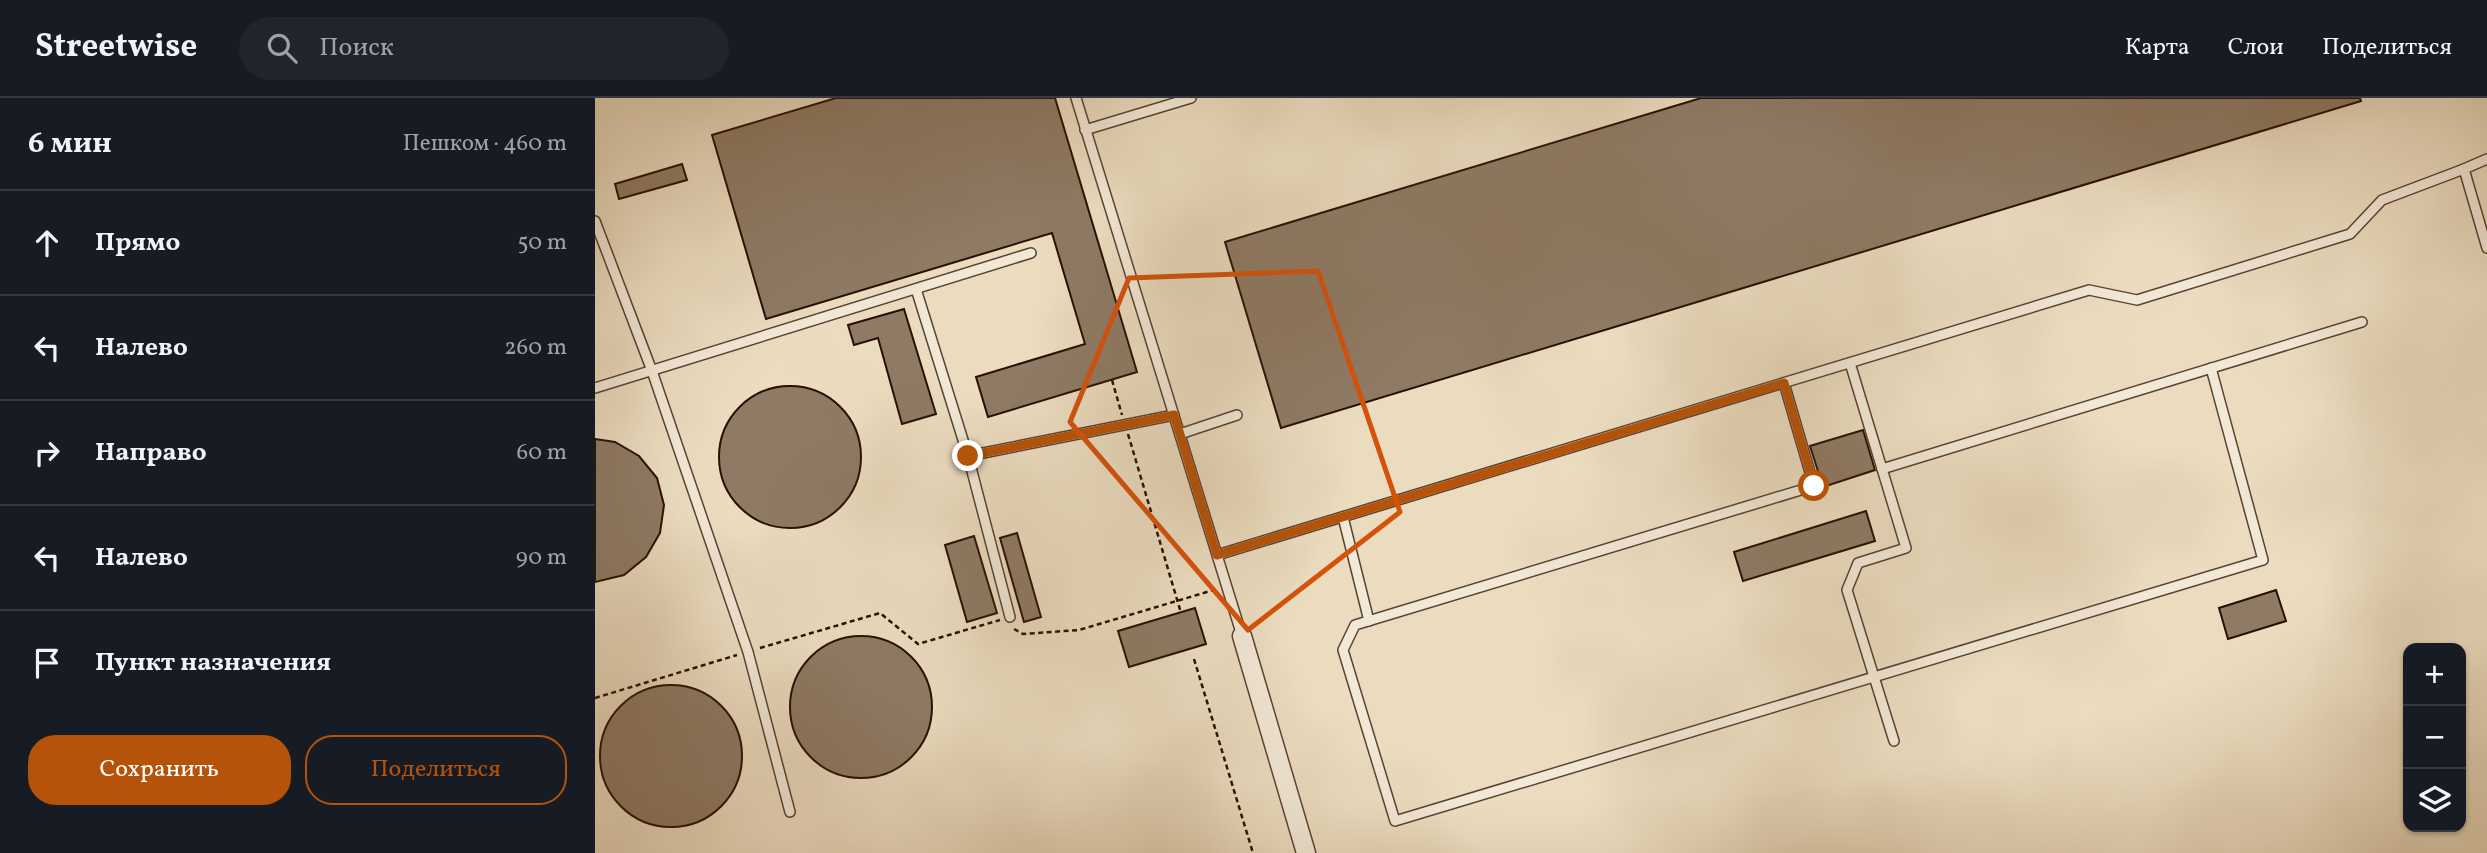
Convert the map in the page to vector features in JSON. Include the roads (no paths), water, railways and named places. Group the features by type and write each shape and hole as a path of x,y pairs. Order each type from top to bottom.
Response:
{"street":[{"path":"1242,636 1306,853"}],"lane":[{"path":"1076,98 1242,636"},
{"path":"1085,130 1191,98"},
{"path":"1217,555 2089,290 2137,300 2350,234 2382,200 2487,159"},
{"path":"2464,169 2487,248"},
{"path":"595,221 652,371 748,652 790,812"},
{"path":"595,388 1031,253"},
{"path":"916,289 968,456 1010,617"},
{"path":"1882,469 2362,322"},
{"path":"1850,363 1906,548 1858,564 1847,590 1894,741"},
{"path":"1784,383 1814,486 1355,625 1343,650 1395,821 2263,559 2211,368"},
{"path":"968,456 1174,415"},
{"path":"1180,434 1237,415"},
{"path":"1343,517 1369,621"}]}
